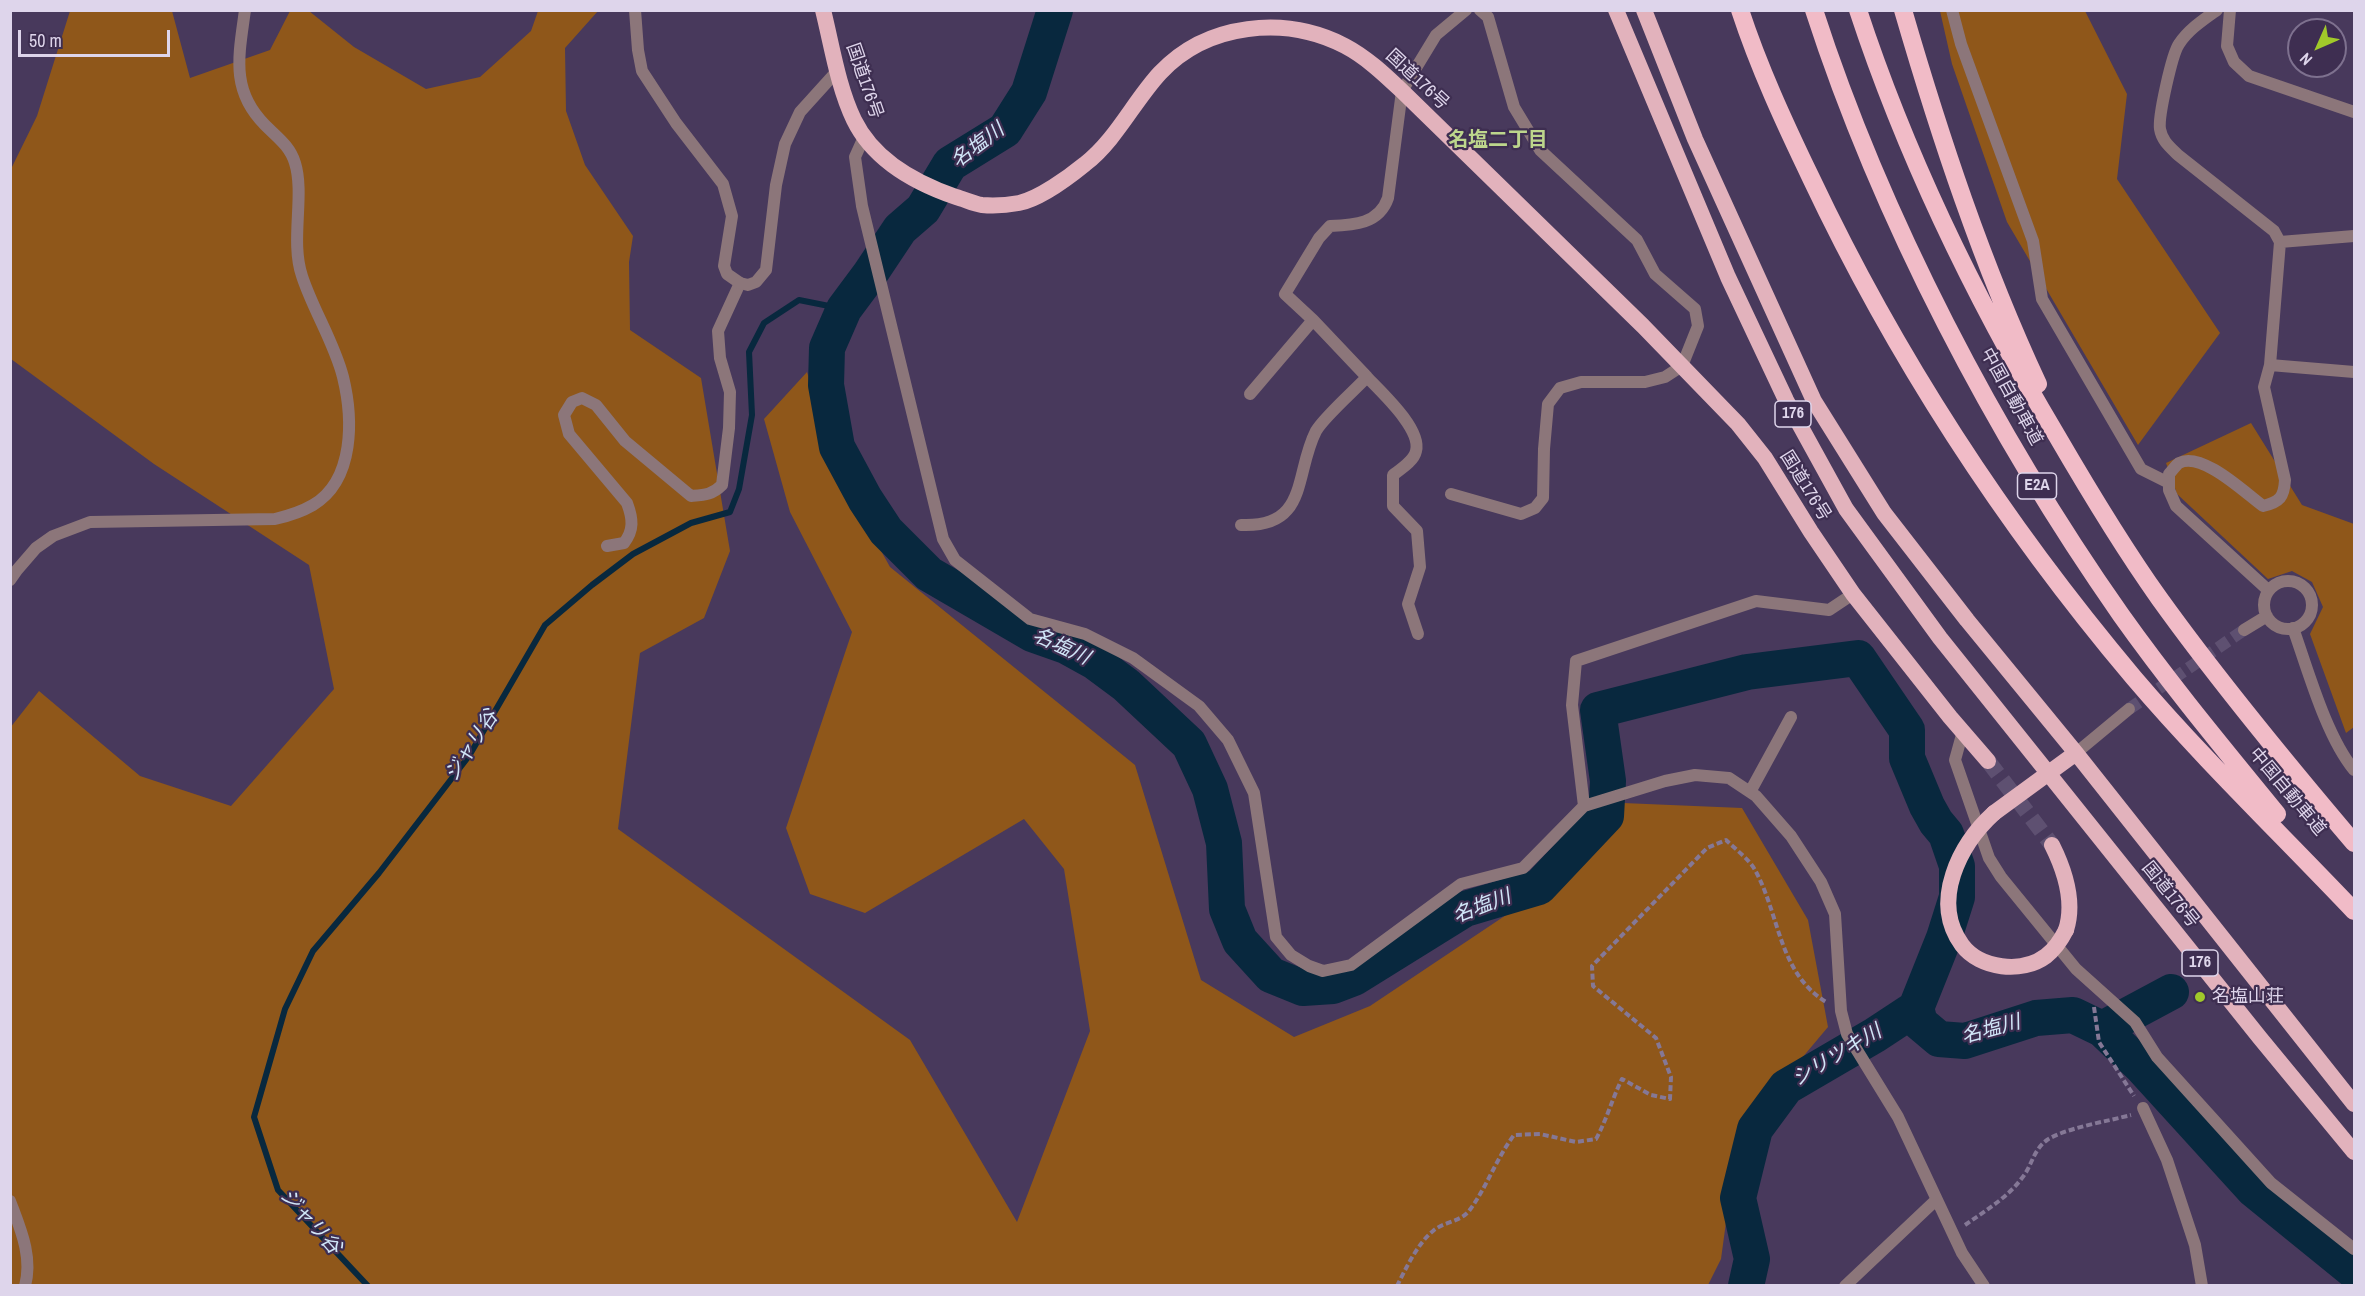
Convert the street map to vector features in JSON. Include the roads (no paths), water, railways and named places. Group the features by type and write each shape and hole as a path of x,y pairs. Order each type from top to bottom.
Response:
{"highway":[{"name":"国道176号","path":"823,10 838,70 854,120 864,137 892,166 915,181 982,205 1020,202 1050,188 1087,163 1160,74 1174,60 1197,45 1236,30 1274,28 1309,31 1362,56 1402,90 1738,424 1764,458 1853,594 1988,761"},
{"name":"国道176号","path":"1616,10 1728,278 1786,400 1846,509 1940,638 2253,1029 2355,1152"},
{"name":"国道176号","path":"1644,10 1695,139 1814,401 1884,513 2355,1104"},
{"path":"1740,10 1752,44 1796,146 1847,255 1906,359 1961,445 2024,536 2135,679 2355,910"},
{"name":"中国自動車道","path":"1814,10 1868,156 1920,273 1984,393 2047,502 2121,615 2199,718 2355,905"},
{"name":"中国自動車道","path":"1858,10 1909,143 1957,252 2017,369 2085,484 2165,606 2241,705 2355,843"},
{"path":"1903,10 1921,75 1997,289 2085,484"},
{"path":"2052,845 2060,860 2068,890 2070,918 2066,930 2053,949 2044,957 2016,967 1996,965 1979,959 1962,945 1951,922 1949,909 1952,878 1970,839 1994,813 2076,753"}],"street":[{"path":"10,580 36,548 53,536 90,522 264,520 292,514 315,504 329,490 345,465 348,407 343,376 301,275 297,250 296,164 286,144 250,110 242,89 238,59 245,10"},
{"path":"635,10 642,71 676,123 723,184 732,216 724,266 727,274 740,284 748,285 756,282 766,270 776,185 785,144 800,112 838,70"},
{"path":"1418,634 1407,604 1420,567 1417,531 1393,506 1393,475 1413,459 1417,450 1413,432 1367,377 1285,294 1319,238 1330,226 1356,225 1374,218 1384,209 1388,198 1402,90 1436,35 1466,10"},
{"path":"1451,494 1521,514 1535,508 1543,498 1548,404 1560,388 1581,382 1645,382 1665,377 1682,366 1698,326 1695,309 1655,274 1637,240 1540,150 1514,107 1488,17 1480,10"},
{"path":"1952,10 1961,44 2033,241 2042,299 2141,469 2169,483"},
{"path":"2217,10 2198,23 2178,45 2170,68 2159,127 2164,141 2178,155 2274,231 2280,242 2270,365 2264,387 2285,480 2284,495 2276,503 2263,506 2213,468 2193,461 2179,463 2169,474 2169,483 2176,506 2268,590"},
{"path":"2230,10 2227,46 2234,62 2249,76 2355,112"},
{"path":"864,137 855,157 862,206 943,539 955,560 1030,619 1085,634 1133,658 1199,706 1228,740 1254,793 1276,937 1291,955 1323,971 1351,965 1461,884 1523,868 1584,806 1665,781 1695,775 1729,778 1750,792 1791,836 1821,882 1835,914 1841,1011 1847,1034 1899,1117 1952,1234 1984,1286"},
{"path":"2280,242 2355,236"},
{"path":"607,546 624,543 632,533 632,516 627,503 569,434 564,415 572,402 582,398 596,405 626,441 691,496 707,495 716,491 722,485 729,428 730,392 720,358 718,331 740,284"},
{"path":"1250,394 1313,320"},
{"path":"2270,365 2355,372"},
{"path":"1241,525 1257,526 1274,520 1293,503 1317,429 1367,377"},
{"path":"2282,581 2298,582 2309,593 2312,601 2309,616 2304,623 2293,628 2282,628 2266,616 2263,605 2268,590 2282,581"},
{"path":"1584,806 1572,705 1576,661 1756,601 1829,610 1853,594"},
{"path":"2244,630 2266,616"},
{"path":"2293,628 2322,709 2348,762 2355,770"},
{"path":"2076,753 2129,708"},
{"path":"1750,792 1791,717"},
{"path":"1963,731 1955,760 1989,858 2001,877 2076,969 2135,1022 2157,1057 2271,1183 2355,1249"},
{"path":"2143,1108 2167,1160 2195,1245 2202,1286"},
{"path":"1845,1286 1936,1200"},
{"path":"10,1201 26,1246 28,1266 25,1286"}],"waterway":[{"name":"名塩川","path":"1055,10 1029,92 1005,130 950,164 923,209 900,229 844,309 827,348 826,385 837,447 865,499 886,531 929,574 1032,634 1066,646 1095,662 1126,685 1189,744 1210,789 1224,843 1227,909 1240,941 1271,975 1303,988 1333,986 1354,978 1465,909 1539,887 1606,816 1608,781 1598,710 1747,672 1858,658 1907,730 1907,758 1927,806 1946,834 1957,866 1957,897 1944,938 1916,1008 1920,1023 1939,1039 1965,1041 2036,1018 2073,1015 2102,1029 2141,1066 2253,1189 2354,1271"},
{"name":"ジャリ谷","path":"368,1286 278,1190 254,1117 285,1009 313,951 379,873 469,756 545,625 633,554 691,523 730,512 739,489 752,415 749,352 764,323 799,300 844,309"},
{"path":"2102,1029 2171,992"},
{"name":"シリツキ川","path":"1746,1286 1752,1259 1738,1198 1755,1129 1786,1087 1916,1008"}],"tunnel":[{"path":"2129,709 2244,630"},
{"path":"1988,761 2052,845"}],"place":[{"name":"名塩山荘","path":"2200,997"}],"district":[{"name":"名塩二丁目","path":"1498,141"}]}
